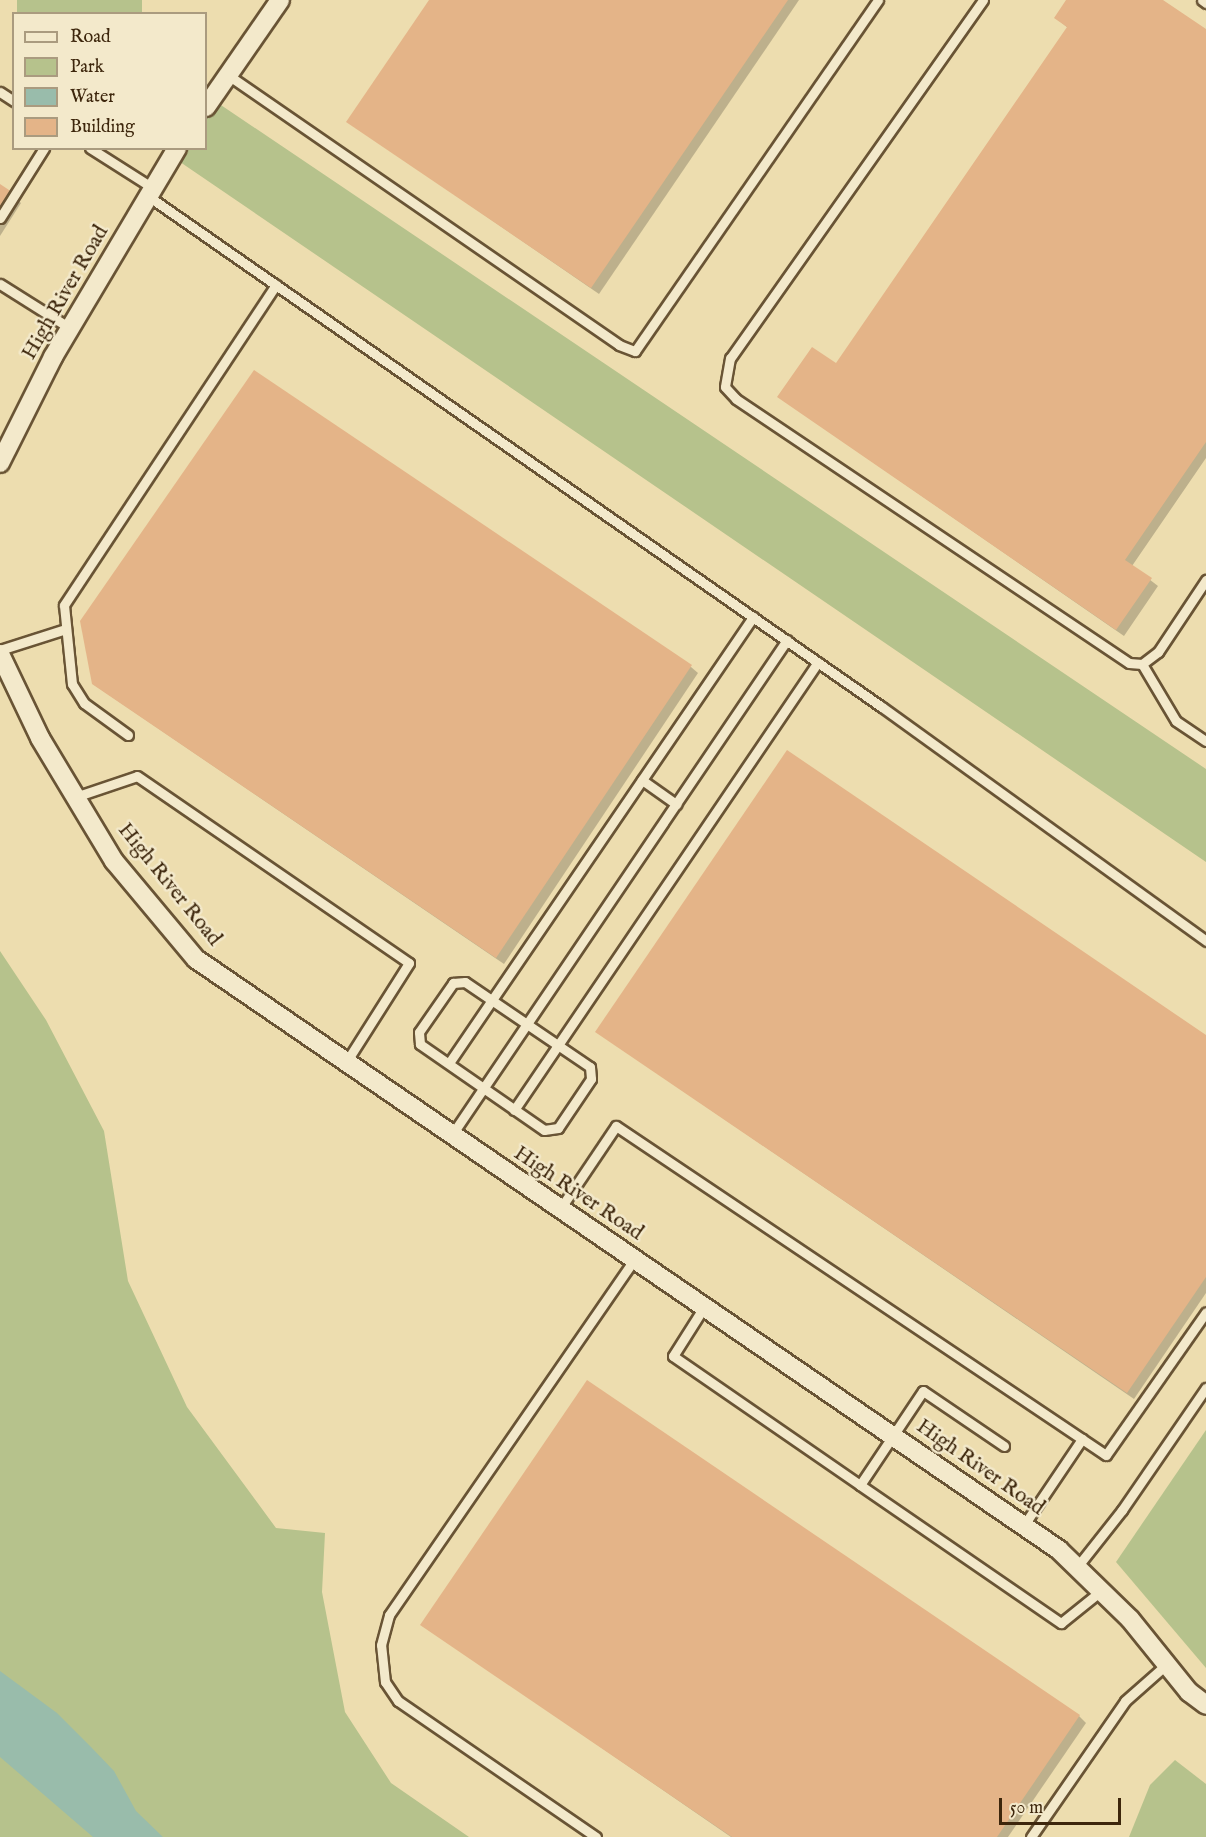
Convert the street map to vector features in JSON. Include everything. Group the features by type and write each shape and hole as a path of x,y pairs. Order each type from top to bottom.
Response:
{"street":[{"path":"207,106 280,0"},
{"name":"High River Road","path":"0,463 70,327 176,150"},
{"name":"High River Road","path":"0,652 40,738 114,861 196,959 345,1064 1024,1525 1077,1567 1206,1705"}],"lane":[{"path":"228,75 619,345 635,351 878,0"},
{"path":"983,0 730,358 725,387 736,399 1129,663 1142,664 1158,652 1206,580"},
{"path":"1202,0 1206,3"},
{"path":"0,218 43,150"},
{"path":"93,150 276,285 787,640 1206,941"},
{"path":"0,284 70,327"},
{"path":"128,735 84,704 72,684 64,605 276,285"},
{"path":"449,1064 753,617"},
{"path":"0,652 66,629"},
{"path":"451,1136 787,640"},
{"path":"514,1110 818,662"},
{"path":"1142,664 1176,721 1206,741"},
{"path":"75,796 137,776 410,963 345,1064"},
{"path":"642,780 676,804"},
{"path":"465,981 527,1024 590,1067 591,1079 558,1128 544,1130 420,1044 419,1032 453,983 465,981"},
{"path":"560,1209 616,1126 1106,1455 1206,1312"},
{"path":"596,1837 398,1701 384,1682 381,1645 389,1615 634,1260"},
{"path":"704,1307 673,1356 1061,1623 1101,1591"},
{"path":"1077,1567 1122,1510 1206,1388"},
{"path":"860,1485 923,1391 1004,1446"},
{"path":"1024,1525 1082,1439"},
{"path":"1031,1837 1125,1701 1167,1664"}],"green space":[{"path":"17,0 142,0 142,12 17,12"},
{"path":"207,96 1206,769 1206,862 162,150 207,150"},
{"path":"0,951 46,1020 104,1131 128,1281 187,1407 276,1528 325,1533 322,1592 345,1712 391,1783 469,1837 0,1837"},
{"path":"1206,1430 1206,1668 1116,1562"},
{"path":"1175,1760 1206,1784 1206,1837 1129,1837 1150,1785"}],"water":[{"path":"0,1671 57,1713 91,1747 114,1771 136,1811 163,1837 93,1837 0,1757"}],"building":[{"path":"429,0 788,0 591,288 346,122"},
{"path":"1066,0 1163,0 1206,29 1206,442 1125,560 1152,578 1116,630 777,397 812,347 836,363 1067,27 1054,18"},
{"path":"0,184 12,192 0,212"},
{"path":"254,370 692,665 496,958 92,684 80,621"},
{"path":"787,750 1206,1035 1206,1277 1127,1393 595,1032"},
{"path":"587,1380 1080,1715 997,1837 732,1837 420,1625"}]}
